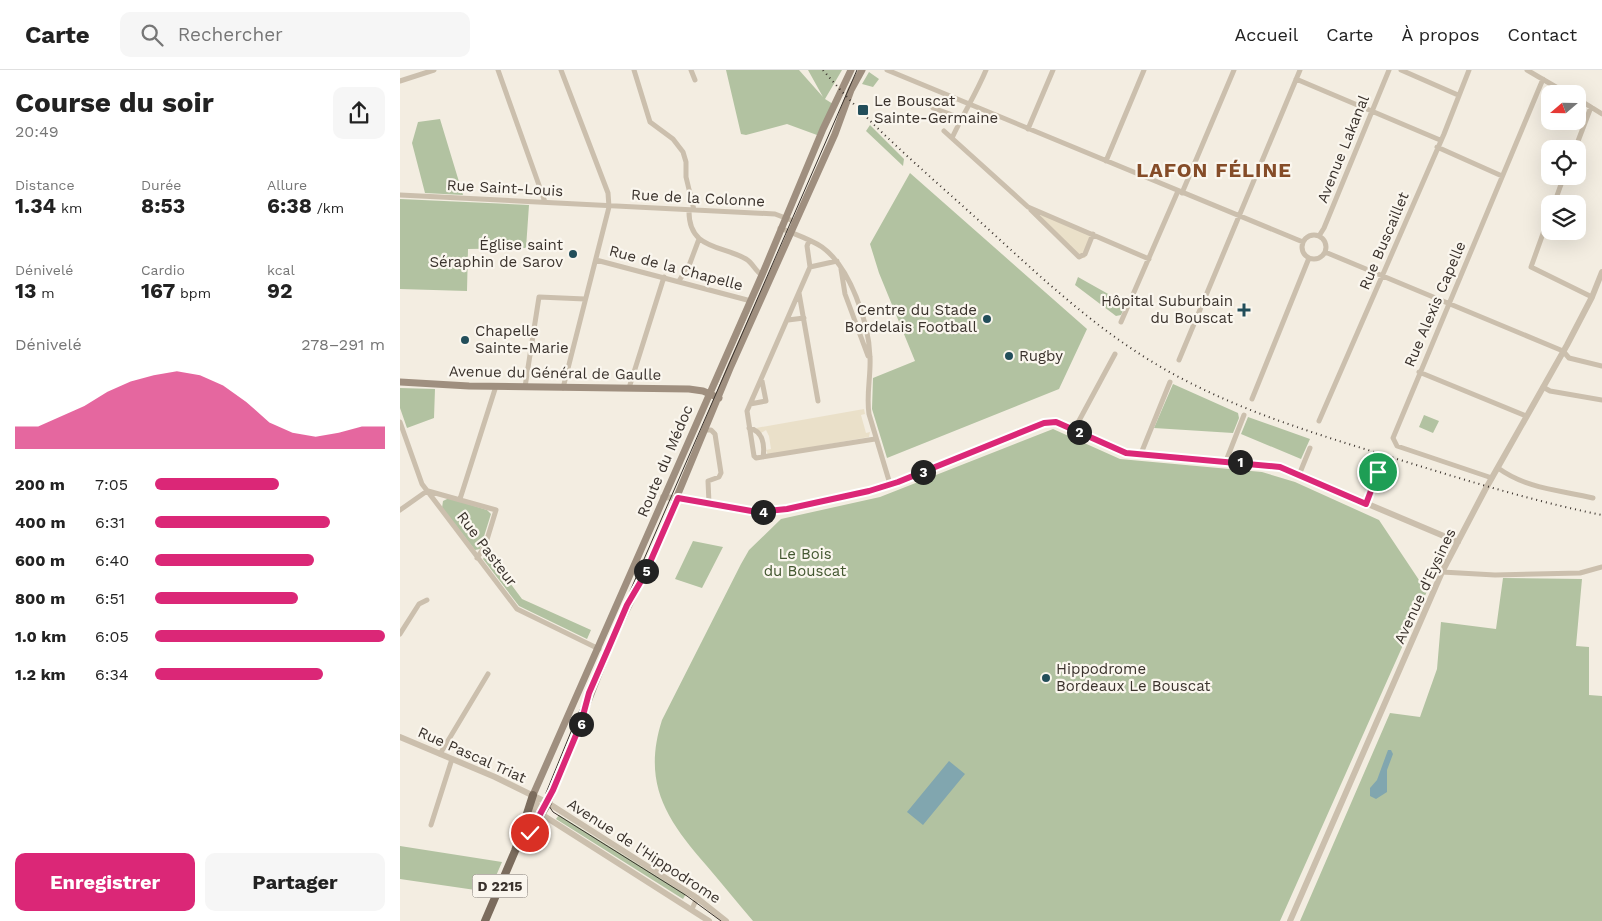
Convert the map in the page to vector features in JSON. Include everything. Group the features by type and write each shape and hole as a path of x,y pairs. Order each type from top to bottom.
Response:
{"main road":[{"name":"Route du Médoc","path":"485,921 515,851 533,795 599,649 708,393 762,275 784,217 851,70"},
{"name":"Route du Médoc","path":"515,851 542,814 548,802 579,728 589,693 627,605 644,576 761,297 835,134 851,90 862,70"},
{"name":"Avenue du Général de Gaulle","path":"400,382 525,387 696,390 719,398"}],"street":[{"path":"400,81 434,70"},
{"path":"498,70 545,202"},
{"path":"561,70 608,193 609,206 563,388"},
{"path":"634,70 650,122 673,139 683,152 692,210 689,216 699,239 724,252 746,259 762,275"},
{"path":"691,70 695,80"},
{"path":"887,70 1303,242"},
{"path":"952,138 965,110 971,105 986,70"},
{"path":"1028,129 1053,70"},
{"path":"1106,161 1144,70"},
{"path":"1122,322 1234,70"},
{"path":"1179,360 1300,70"},
{"name":"Avenue Lakanal","path":"1318,236 1324,228 1389,70"},
{"path":"1401,70 1458,95"},
{"name":"Rue Buscaillet","path":"1319,421 1469,70"},
{"path":"1527,70 1553,85"},
{"path":"1296,79 1440,140"},
{"name":"Rue Alexis Capelle","path":"1492,478 1397,446 1393,438 1543,79"},
{"path":"1586,104 1602,114"},
{"path":"1578,140 1591,107"},
{"path":"933,108 961,118"},
{"path":"944,131 1079,256 1085,254 1092,234"},
{"path":"1437,147 1502,176"},
{"name":"Rue Saint-Louis","path":"400,195 609,206"},
{"name":"Rue de la Colonne","path":"609,206 775,214 796,222"},
{"path":"1028,207 1149,259"},
{"path":"780,228 821,247 837,262 850,282 869,350 867,403 875,439 890,484"},
{"path":"1308,236 1318,236 1325,242 1325,252 1318,258 1309,258 1303,251 1303,242 1308,236"},
{"path":"679,281 690,263 699,239"},
{"path":"1541,239 1531,267 1592,297"},
{"path":"809,241 807,246 810,267 747,411 754,456 756,458 875,439"},
{"path":"1325,252 1563,351 1569,358 1602,366"},
{"path":"1252,398 1309,258"},
{"name":"Rue de la Chapelle","path":"596,260 750,301"},
{"path":"810,267 837,262"},
{"path":"841,268 844,286 869,364"},
{"name":"Avenue d'Eysines","path":"1290,921 1442,572 1592,297 1602,272"},
{"path":"629,388 664,277"},
{"path":"844,286 850,282"},
{"path":"799,293 818,401"},
{"path":"525,387 539,297 585,299"},
{"path":"788,320 804,318"},
{"path":"857,326 863,324"},
{"path":"1074,430 1114,354"},
{"path":"1419,372 1526,416"},
{"path":"750,404 766,401 762,380"},
{"path":"1140,456 1170,382"},
{"path":"460,499 496,386"},
{"path":"1543,387 1550,391 1602,400"},
{"path":"1226,461 1244,415"},
{"name":"Rue Pasteur","path":"400,422 422,484 517,609 599,649"},
{"path":"663,497 709,503 734,510 767,512 869,491 1044,423 1056,422 1126,453 1140,456 1271,465 1458,542"},
{"path":"749,428 759,433 762,440 763,457"},
{"path":"705,430 711,430 715,434 721,473 719,477 708,481 709,503"},
{"path":"1299,475 1310,448"},
{"path":"1366,504 1380,466 1378,461 1371,459 1368,463"},
{"path":"1498,468 1513,479 1525,484 1593,498"},
{"path":"400,510 427,491 496,510 485,546 477,558"},
{"path":"1442,572 1495,575 1580,574 1602,567"},
{"path":"400,634 419,604 427,600"},
{"path":"440,754 488,674"},
{"name":"Rue Pascal Triat","path":"400,737 548,802"},
{"path":"431,825 452,759"},
{"path":"533,795 542,814"},
{"path":"525,839 534,812 533,795"},
{"name":"Avenue de l'Hippodrome","path":"548,802 697,898 726,921"},
{"name":"Avenue de l'Hippodrome","path":"542,814 709,921"},
{"path":"692,909 697,898"}],"green space":[{"path":"726,70 799,70 823,97 808,70 842,70 825,99 833,104 817,135 787,124 746,135 741,134"},
{"path":"869,72 879,79 873,87 862,84"},
{"path":"440,119 463,195 425,193 412,143 418,122"},
{"path":"870,125 904,159 903,166 866,131"},
{"name":"Centre du Stade Bordelais Football","path":"910,173 1087,329 1059,389 887,458 872,409 873,378 915,361 879,273 870,244"},
{"path":"400,199 529,205 526,248 468,249 467,291 400,289"},
{"path":"1078,277 1126,304 1121,315 1116,316 1075,285"},
{"path":"1173,384 1238,413 1239,418 1233,433 1154,428"},
{"path":"400,388 435,389 434,418 407,428 400,408"},
{"path":"1424,415 1439,421 1433,433 1419,427"},
{"path":"1248,417 1310,439 1301,459 1241,434"},
{"name":"Hippodrome Bordeaux Le Bouscat","path":"1053,429 1120,459 1262,472 1295,482 1379,520 1421,583 1428,589 1280,921 753,921 679,832 669,816 657,781 655,763 662,720 749,550 781,519 880,497"},
{"path":"449,498 487,510 491,514 480,549 475,550 442,508 443,501"},
{"path":"693,541 723,547 702,588 675,579"},
{"path":"487,552 522,599 591,630 587,639 519,606 483,559"},
{"path":"1503,578 1582,579 1576,646 1589,647 1589,695 1602,696 1602,921 1300,921 1390,713 1420,717 1437,669 1441,622 1496,629"},
{"path":"559,815 686,894 683,899 556,819"},
{"path":"400,846 502,862 489,892 400,879"}],"shaded area":[{"path":"1031,207 1094,233 1085,258 1079,258"},
{"path":"864,409 865,414 861,415 866,433 870,432 869,437 768,455 766,450 771,449 769,436 766,430 761,433 756,428"}],"water":[{"path":"1388,750 1391,750 1393,754 1387,770 1387,792 1376,799 1370,796 1370,788 1377,780"},
{"path":"949,761 965,774 923,825 907,812"}],"tram line":[{"path":"721,921 687,896 553,812 547,803 546,793 604,651 857,70"}],"railway":[{"path":"823,70 856,107 892,142 1052,287 1121,342 1146,358 1206,391 1268,417 1332,439 1499,490 1602,515"}],"place":[{"name":"Le Bouscat Sainte-Germaine","path":"863,110"},
{"name":"Église saint Séraphin de Sarov","path":"573,254"},
{"name":"Hôpital Suburbain du Bouscat","path":"1244,310"},
{"name":"Centre du Stade Bordelais Football","path":"987,319"},
{"name":"Chapelle Sainte-Marie","path":"465,340"},
{"name":"Rugby","path":"1009,356"},
{"name":"Hippodrome Bordeaux Le Bouscat","path":"1046,678"}],"district":[{"name":"LAFON FÉLINE","path":"1214,170"}],"route":[{"path":"530,833 548,802 581,723 589,693 627,605 644,576 678,498 709,503 734,510 767,512 787,509 869,491 898,482 1044,423 1056,422 1126,453 1140,456 1226,461 1280,467 1366,504 1378,472"}],"park label":[{"name":"Le Bois du Bouscat","path":"805,562"}]}
